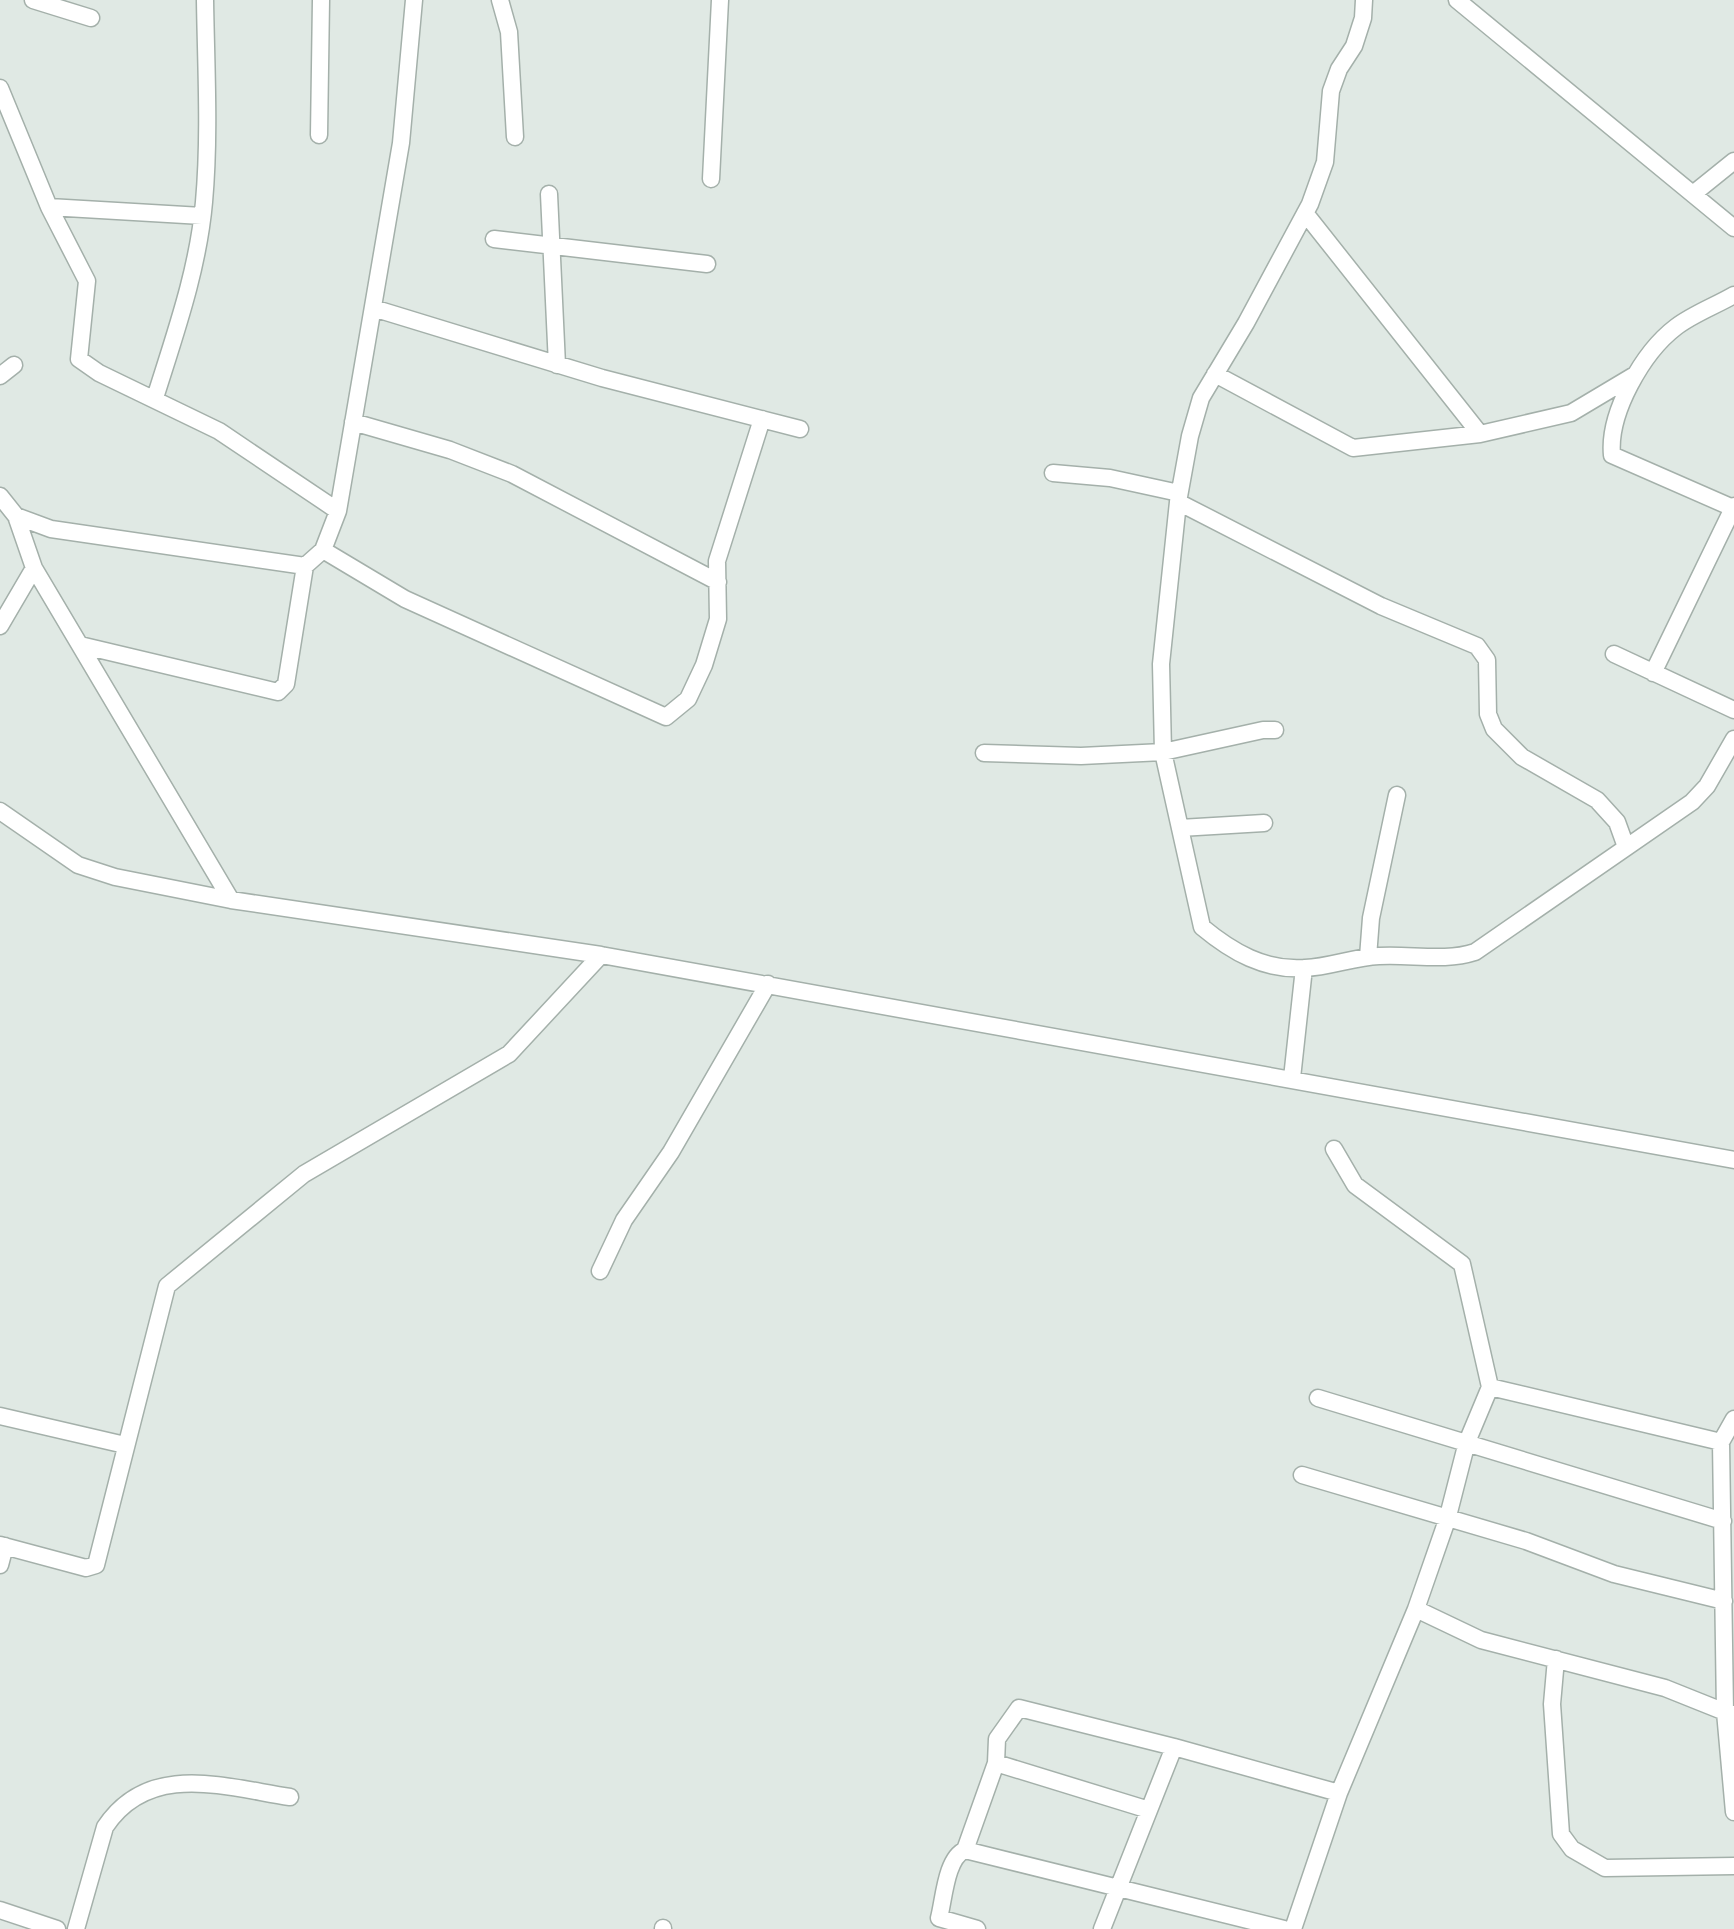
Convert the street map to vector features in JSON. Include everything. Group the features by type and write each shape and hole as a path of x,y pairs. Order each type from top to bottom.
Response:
{"street":[{"path":"33,0 91,18"},
{"path":"155,398 187,296 202,216 207,120 205,0"},
{"path":"318,135 321,0"},
{"path":"80,645 278,692 286,684 305,566 323,551 338,511 401,143 414,0"},
{"path":"500,0 509,32 515,137"},
{"path":"710,179 720,0"},
{"path":"1364,0 1363,18 1354,46 1339,69 1331,91 1325,162 1305,213 1201,398 1190,436 1178,498 1161,664 1163,752 1202,927 1225,946 1264,965 1304,968 1368,957 1413,955 1452,959 1475,952 1692,802 1707,786 1734,739"},
{"path":"1458,0 1734,228"},
{"path":"0,88 49,207 88,281 79,359 99,373 219,431 338,511"},
{"path":"1693,194 1734,161"},
{"path":"549,194 557,365"},
{"path":"49,207 202,216"},
{"path":"1305,213 1480,434"},
{"path":"494,239 707,264"},
{"path":"1215,374 1353,448 1480,434 1571,413 1633,376 1675,327 1734,295"},
{"path":"373,308 557,365 800,429"},
{"path":"0,376 14,365"},
{"path":"1633,376 1610,439 1612,455 1733,507 1653,673"},
{"path":"323,551 405,600 666,717 688,699 704,665 718,619 717,561 762,419"},
{"path":"353,422 450,450 513,474 718,582"},
{"path":"1053,473 1110,478 1178,498 1381,606 1477,646 1487,660 1488,714 1494,729 1522,757 1597,800 1617,822 1626,847"},
{"path":"0,496 16,516 34,568 231,900"},
{"path":"16,516 51,529 305,566"},
{"path":"0,626 34,568"},
{"path":"1614,654 1734,710"},
{"path":"984,752 1081,757 1163,752 1263,730 1275,730"},
{"path":"1368,957 1371,918 1397,795"},
{"path":"0,811 78,864 115,877 231,900 601,955 768,984 1734,1160"},
{"path":"1180,828 1264,823"},
{"path":"0,1565 3,1546 86,1568 96,1565 167,1286 304,1174 509,1054 601,955"},
{"path":"1292,1078 1304,968"},
{"path":"600,1271 624,1220 671,1152 768,984"},
{"path":"1293,1929 1339,1793 1416,1609 1447,1520 1467,1442 1490,1387 1462,1264 1355,1185 1334,1149"},
{"path":"1490,1387 1721,1442"},
{"path":"1318,1398 1723,1521"},
{"path":"0,1416 125,1445"},
{"path":"1734,1419 1721,1442 1728,1476 1723,1521 1724,1601 1734,1812"},
{"path":"1302,1475 1447,1520 1526,1541 1614,1574 1724,1601"},
{"path":"1416,1609 1481,1640 1665,1688 1729,1713"},
{"path":"1556,1659 1552,1704 1561,1834 1572,1849 1605,1868 1734,1866"},
{"path":"965,1850 996,1763 997,1739 1019,1708 1339,1793"},
{"path":"1102,1929 1174,1747"},
{"path":"996,1763 1149,1810"},
{"path":"76,1929 105,1827 114,1813 139,1795 149,1789 183,1781 290,1797"},
{"path":"977,1929 939,1918 953,1862 958,1853 965,1850 1284,1929"},
{"path":"0,1910 54,1929"}]}
